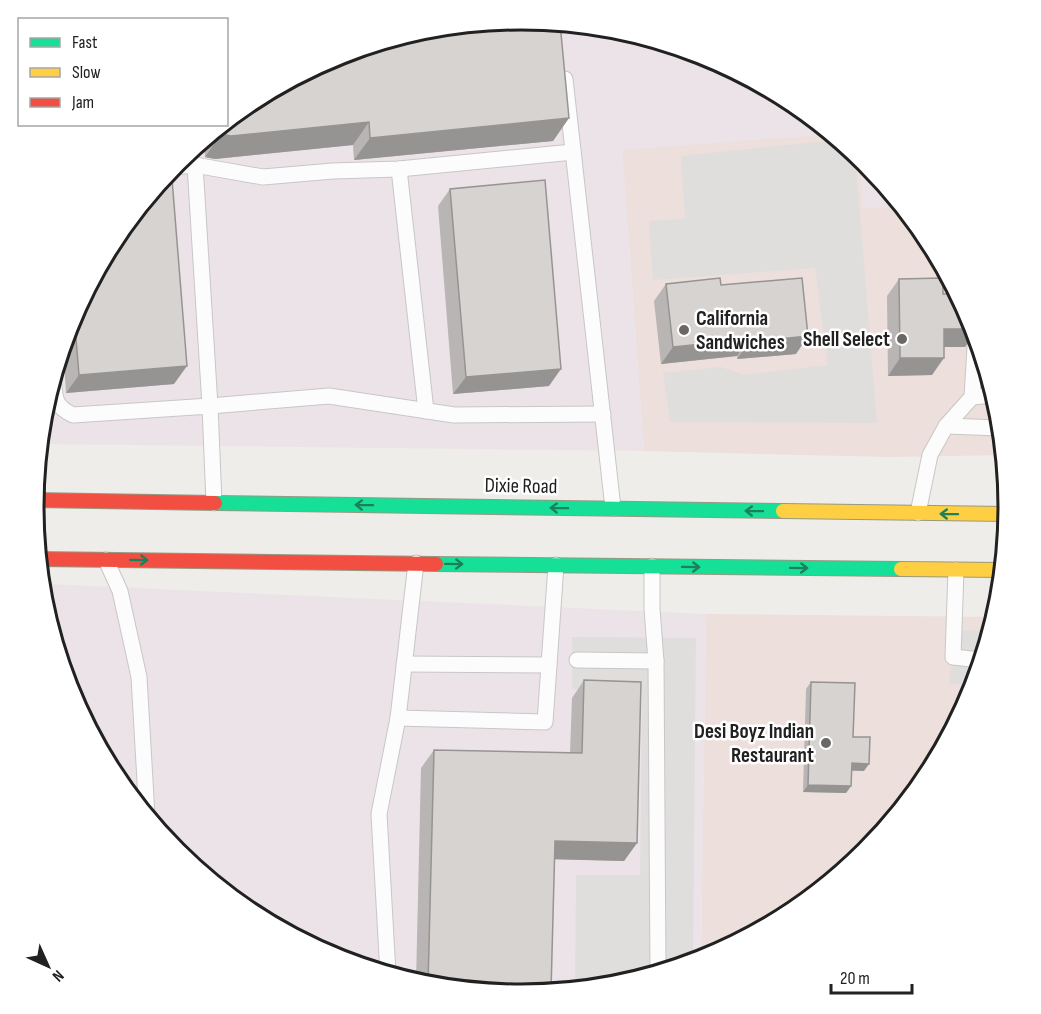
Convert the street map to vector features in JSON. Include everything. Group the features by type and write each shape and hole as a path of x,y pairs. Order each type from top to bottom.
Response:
{"main road":[{"name":"Dixie Road","path":"44,500 998,514"},
{"path":"47,559 993,570"}],"lane":[{"path":"564,70 613,508"},
{"path":"188,166 263,177 333,171 399,169 573,152"},
{"path":"195,165 214,503"},
{"path":"399,169 426,411"},
{"path":"918,513 930,455 946,426 972,398 977,372"},
{"path":"56,401 62,410 73,415 329,396 454,415 603,414"},
{"path":"972,398 984,396"},
{"path":"946,426 990,428"},
{"path":"106,560 120,591 139,677 146,802"},
{"path":"388,965 380,814 398,718 416,563"},
{"path":"398,718 545,722 556,565"},
{"path":"652,566 652,609 656,661 658,964"},
{"path":"956,570 953,657 972,659"},
{"path":"577,660 656,661"},
{"path":"404,664 549,665"}],"shaded area":[{"path":"520,30 552,31 614,39 674,55 703,66 759,94 786,110 819,135 622,150 644,451 48,444 53,414 69,354 80,324 107,268 162,192 206,148 255,110 282,94 338,66 367,55 427,39 489,31"},
{"path":"818,135 835,148 861,173 863,208 891,207 917,242 948,296 961,324 981,384 994,455 890,457 644,451 622,149"},
{"path":"826,141 856,168 877,423 670,422 663,373 721,367 744,375 828,365 815,268 653,280 649,221 685,219 681,156"},
{"path":"861,173 891,207 863,208"},
{"path":"50,584 706,614 701,949 674,959 614,975 552,983 489,983 427,975 367,959 338,948 255,904 206,866 162,822 124,772 107,745 80,690 69,660"},
{"path":"706,614 984,617 961,690 934,746 879,822 835,866 786,904 701,949"},
{"path":"956,630 981,631 963,685 949,684"},
{"path":"572,637 696,638 693,952 644,968 575,981 576,875 640,875 642,689 572,689"}],"building":[{"path":"520,30 561,32 569,118 370,138 369,122 231,136 223,134 255,110 310,79 367,55 427,39 458,34"},
{"path":"545,180 561,369 466,377 450,189"},
{"path":"172,181 187,366 79,375 76,336 93,296 124,242"},
{"path":"720,278 721,285 802,278 808,336 749,342 749,339 673,347 666,284"},
{"path":"939,278 943,286 943,294 947,294 963,329 944,329 944,358 900,358 899,279"},
{"path":"584,680 641,682 637,843 555,841 551,983 489,983 428,975 434,750 582,753"},
{"path":"811,682 855,683 853,737 870,737 869,764 852,763 851,786 808,785"}],"traffic: fast":[{"path":"215,503 783,511"},
{"path":"436,564 901,569"}],"traffic: slow":[{"path":"783,511 998,514"},
{"path":"901,569 993,570"}],"traffic: jam":[{"path":"44,500 215,503"},
{"path":"47,559 436,564"}],"place":[{"name":"California Sandwiches","path":"684,330"},
{"name":"Shell Select","path":"902,339"},
{"name":"Desi Boyz Indian Restaurant","path":"826,743"}]}
